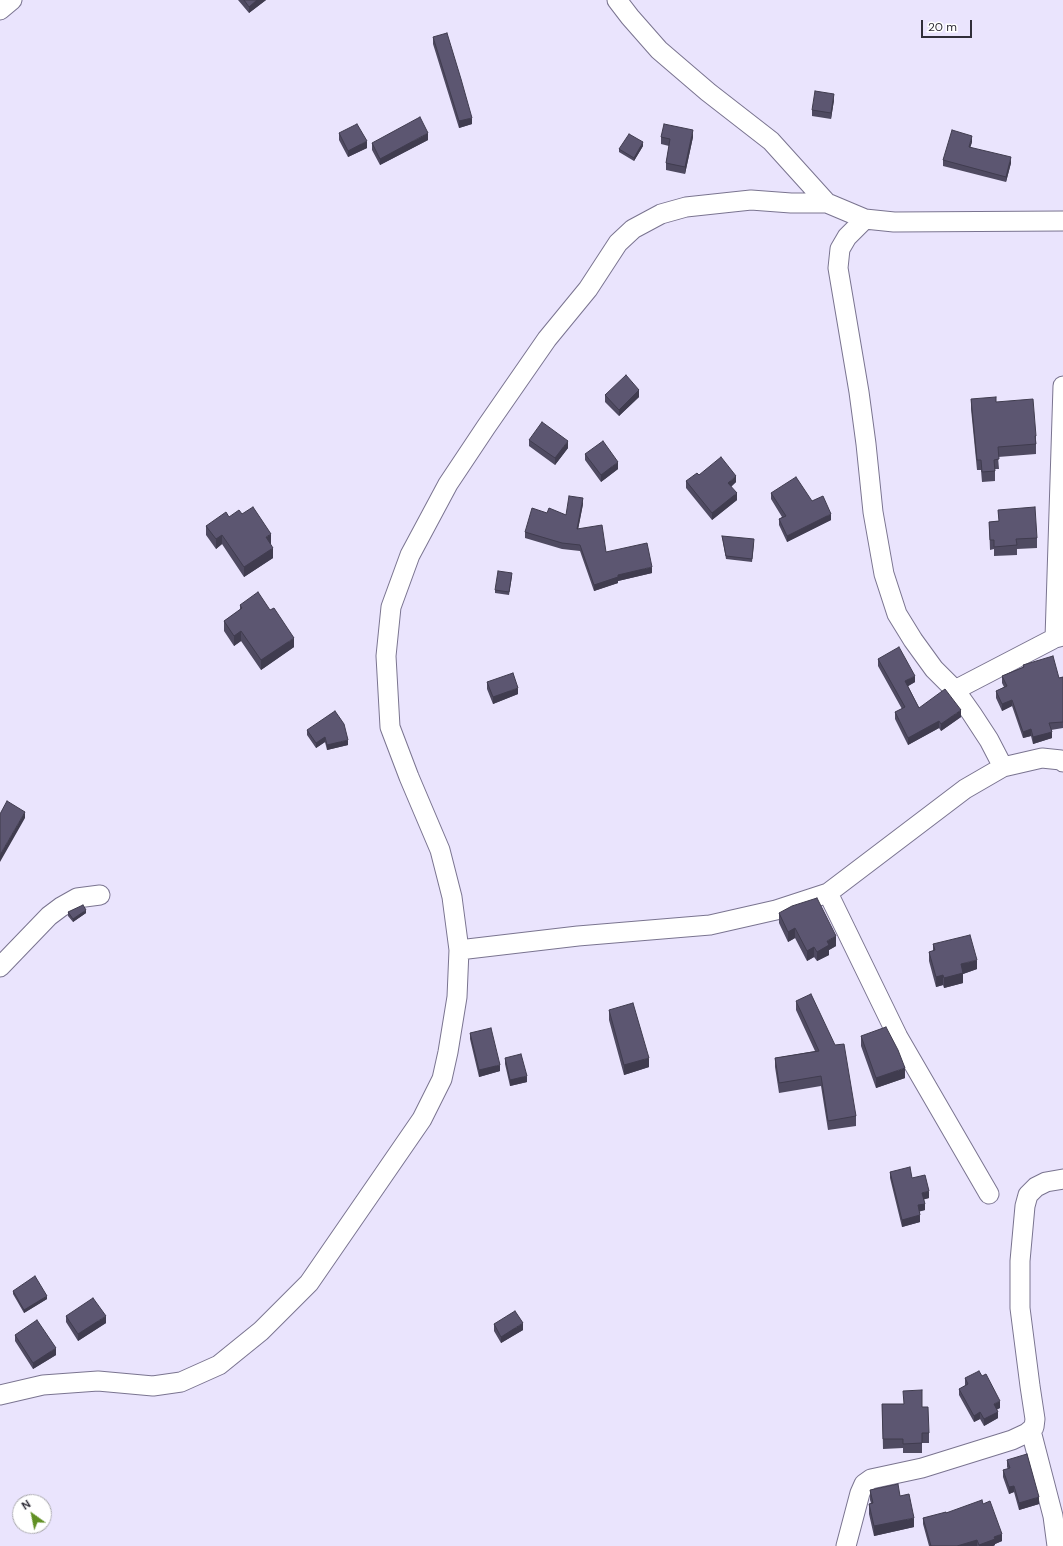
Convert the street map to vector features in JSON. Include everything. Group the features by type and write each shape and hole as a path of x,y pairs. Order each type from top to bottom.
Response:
{"street":[{"path":"0,10 12,0"},
{"path":"617,0 659,50 708,92 771,141 827,202 865,219 894,222 1063,220"},
{"path":"0,1395 43,1385 98,1381 153,1386 181,1382 219,1365 261,1331 309,1283 422,1119 442,1079 457,997 459,950 452,897 440,850 409,777 390,727 386,656 390,614 391,607 410,555 448,484 486,427 547,339 588,289 618,243 633,229 661,214 686,207 751,200 791,203 827,202"},
{"path":"865,219 847,237 840,249 838,268 859,392 872,512 884,574 897,614 913,640 934,669 955,690 989,740 1003,767"},
{"path":"955,690 1059,637 1063,386"},
{"path":"459,950 578,936 710,925 776,910 828,893 965,789 1003,767 1042,758 1062,760 1063,762"},
{"path":"828,893 898,1038 989,1194"},
{"path":"0,967 49,916 61,907 77,898 100,896"},
{"path":"846,1546 860,1493 864,1484 871,1479 922,1468 1012,1440 1031,1431 1034,1427 1036,1418 1030,1386 1020,1308 1020,1261 1025,1206 1028,1195 1036,1187 1046,1182 1063,1179"},
{"path":"1031,1431 1053,1516 1057,1546"}],"building":[{"path":"244,0 257,0 249,7"},
{"path":"447,33 472,118 459,121 433,37"},
{"path":"815,91 834,94 831,113 812,110"},
{"path":"420,117 428,133 380,159 372,143"},
{"path":"357,124 367,141 348,151 339,133"},
{"path":"664,124 693,130 685,167 666,163 670,139 661,137"},
{"path":"952,130 972,136 969,147 1011,157 1006,177 943,160"},
{"path":"629,134 643,142 634,158 619,149"},
{"path":"626,375 639,390 619,410 605,395"},
{"path":"996,397 996,402 1033,399 1036,444 998,447 999,459 994,460 995,471 982,472 981,460 977,460 971,399"},
{"path":"542,422 568,441 555,458 529,440"},
{"path":"603,441 618,462 601,475 585,454"},
{"path":"721,457 736,476 728,483 737,493 712,513 686,481 697,473 699,475"},
{"path":"796,477 812,501 823,496 831,514 787,536 779,519 786,516 771,493"},
{"path":"569,496 583,498 577,529 602,525 606,552 647,543 652,567 618,575 618,577 594,585 580,545 562,543 525,532 532,508 547,513 549,508 566,515"},
{"path":"253,507 271,534 266,537 273,548 244,567 222,535 216,539 206,526 226,512 229,517 239,510 242,514"},
{"path":"1035,507 1037,538 1016,539 1017,545 994,547 994,540 990,540 989,522 999,521 998,510"},
{"path":"722,536 754,539 752,559 726,556"},
{"path":"498,571 512,573 509,592 495,590"},
{"path":"258,592 270,610 274,608 294,638 261,660 241,631 234,636 224,621 242,608 240,605"},
{"path":"899,647 915,676 905,681 919,708 945,689 961,710 941,724 939,721 908,738 895,712 905,707 878,659"},
{"path":"1053,656 1059,678 1063,677 1063,722 1049,723 1052,732 1033,737 1031,729 1023,732 1012,700 1002,704 996,691 1007,686 1002,676 1024,667 1023,665"},
{"path":"513,673 518,688 493,697 487,682"},
{"path":"335,711 344,724 348,740 327,745 325,737 316,743 307,730"},
{"path":"7,801 25,812 0,855 0,814"},
{"path":"817,898 836,936 827,941 829,945 817,952 814,947 807,951 795,928 788,932 779,913 792,906"},
{"path":"83,905 86,910 73,919 68,912"},
{"path":"970,935 977,960 961,964 963,973 944,978 943,975 936,977 929,952 935,950 933,944"},
{"path":"811,994 835,1045 844,1044 856,1116 828,1121 821,1076 779,1083 775,1058 819,1051 796,1001"},
{"path":"633,1003 649,1058 624,1065 609,1010"},
{"path":"886,1027 898,1050 905,1068 876,1078 861,1036"},
{"path":"491,1028 500,1065 479,1070 470,1033"},
{"path":"521,1054 527,1076 510,1080 505,1058"},
{"path":"910,1167 912,1178 925,1175 929,1191 922,1193 925,1204 918,1205 920,1215 902,1220 890,1172"},
{"path":"35,1276 47,1296 24,1310 13,1291"},
{"path":"93,1298 106,1316 78,1334 66,1316"},
{"path":"515,1311 523,1323 501,1337 494,1324"},
{"path":"37,1320 56,1348 33,1363 15,1335"},
{"path":"979,1371 982,1376 986,1374 1000,1401 994,1404 998,1412 984,1419 980,1412 974,1416 959,1389 968,1384 965,1378"},
{"path":"922,1390 922,1407 928,1407 929,1433 922,1433 922,1443 903,1444 903,1439 883,1439 882,1404 904,1404 903,1391"},
{"path":"1027,1454 1039,1497 1019,1503 1014,1486 1009,1487 1003,1470 1010,1468 1007,1460"},
{"path":"898,1484 900,1496 909,1494 914,1518 874,1526 869,1504 873,1503 870,1490"},
{"path":"982,1500 983,1504 990,1501 1002,1534 994,1537 995,1539 979,1545 977,1540 957,1546 931,1546 923,1518 946,1513"}]}
